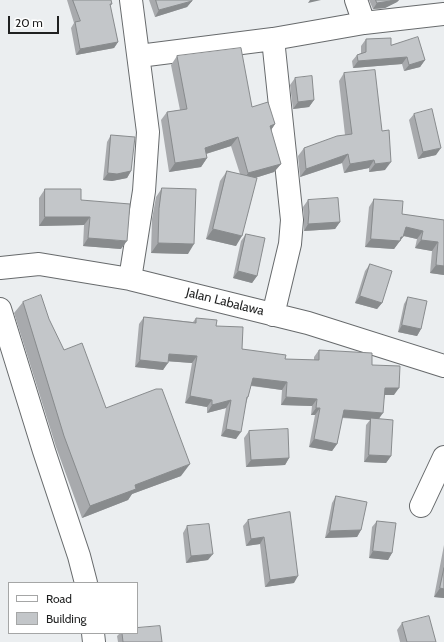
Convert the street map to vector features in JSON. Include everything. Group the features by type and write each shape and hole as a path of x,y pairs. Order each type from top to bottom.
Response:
{"street":[{"path":"130,279 144,191 148,132 131,0"},
{"path":"356,0 364,23"},
{"path":"139,56 273,39 364,23 444,14"},
{"path":"273,39 283,148 292,220 290,244 273,314"},
{"name":"Jalan Labalawa","path":"0,268 40,264 130,279 308,323 444,366"},
{"path":"0,309 44,451 79,556 86,582"},
{"path":"421,506 444,457"}],"building":[{"path":"73,0 111,0 112,4 110,4 118,42 80,49 75,22 80,21"},
{"path":"156,0 192,0 192,1 159,10"},
{"path":"376,0 392,0 377,3"},
{"path":"418,37 425,60 409,65 407,57 358,61 357,55 366,52 366,39 391,38 391,45"},
{"path":"241,48 252,107 268,102 275,124 270,126 281,164 248,173 238,137 205,148 207,158 175,163 167,112 187,109 177,56"},
{"path":"375,70 382,131 389,130 391,162 375,164 374,160 350,164 348,154 306,169 304,148 337,136 352,134 344,73"},
{"path":"312,76 314,100 298,102 295,78"},
{"path":"432,109 441,148 423,152 414,114"},
{"path":"111,135 135,137 131,171 117,174 108,173"},
{"path":"227,171 257,178 242,236 213,229"},
{"path":"162,188 196,189 194,244 158,243 159,209"},
{"path":"45,189 81,189 81,200 130,204 127,241 88,238 90,217 45,217"},
{"path":"338,198 340,222 308,224 308,200"},
{"path":"374,199 403,201 402,214 444,220 444,266 436,265 438,242 421,240 423,231 406,227 400,241 371,239"},
{"path":"246,234 265,238 257,276 238,271"},
{"path":"370,264 392,271 382,303 360,296"},
{"path":"41,295 49,319 64,350 82,343 106,408 156,389 162,389 190,464 135,485 136,489 90,506 64,436 23,302"},
{"path":"408,297 427,301 421,329 402,325"},
{"path":"144,317 196,323 196,318 217,320 216,326 243,327 242,349 286,355 285,359 319,360 319,350 372,353 372,365 400,366 399,388 385,388 383,413 344,410 337,444 314,439 320,408 316,408 317,399 286,397 287,382 253,378 247,397 241,432 226,429 231,400 212,405 212,400 190,396 197,356 169,354 168,363 140,360"},
{"path":"371,418 393,420 391,456 369,455"},
{"path":"288,429 289,458 251,460 249,431"},
{"path":"336,496 367,502 361,530 330,531"},
{"path":"290,512 298,576 270,580 264,537 251,539 248,520"},
{"path":"377,521 396,523 392,553 373,551"},
{"path":"209,524 213,554 191,556 187,526"},
{"path":"444,568 444,589 440,588"},
{"path":"429,616 436,642 407,642 402,623"},
{"path":"160,626 162,642 123,642 122,634 138,634 138,628"}]}
